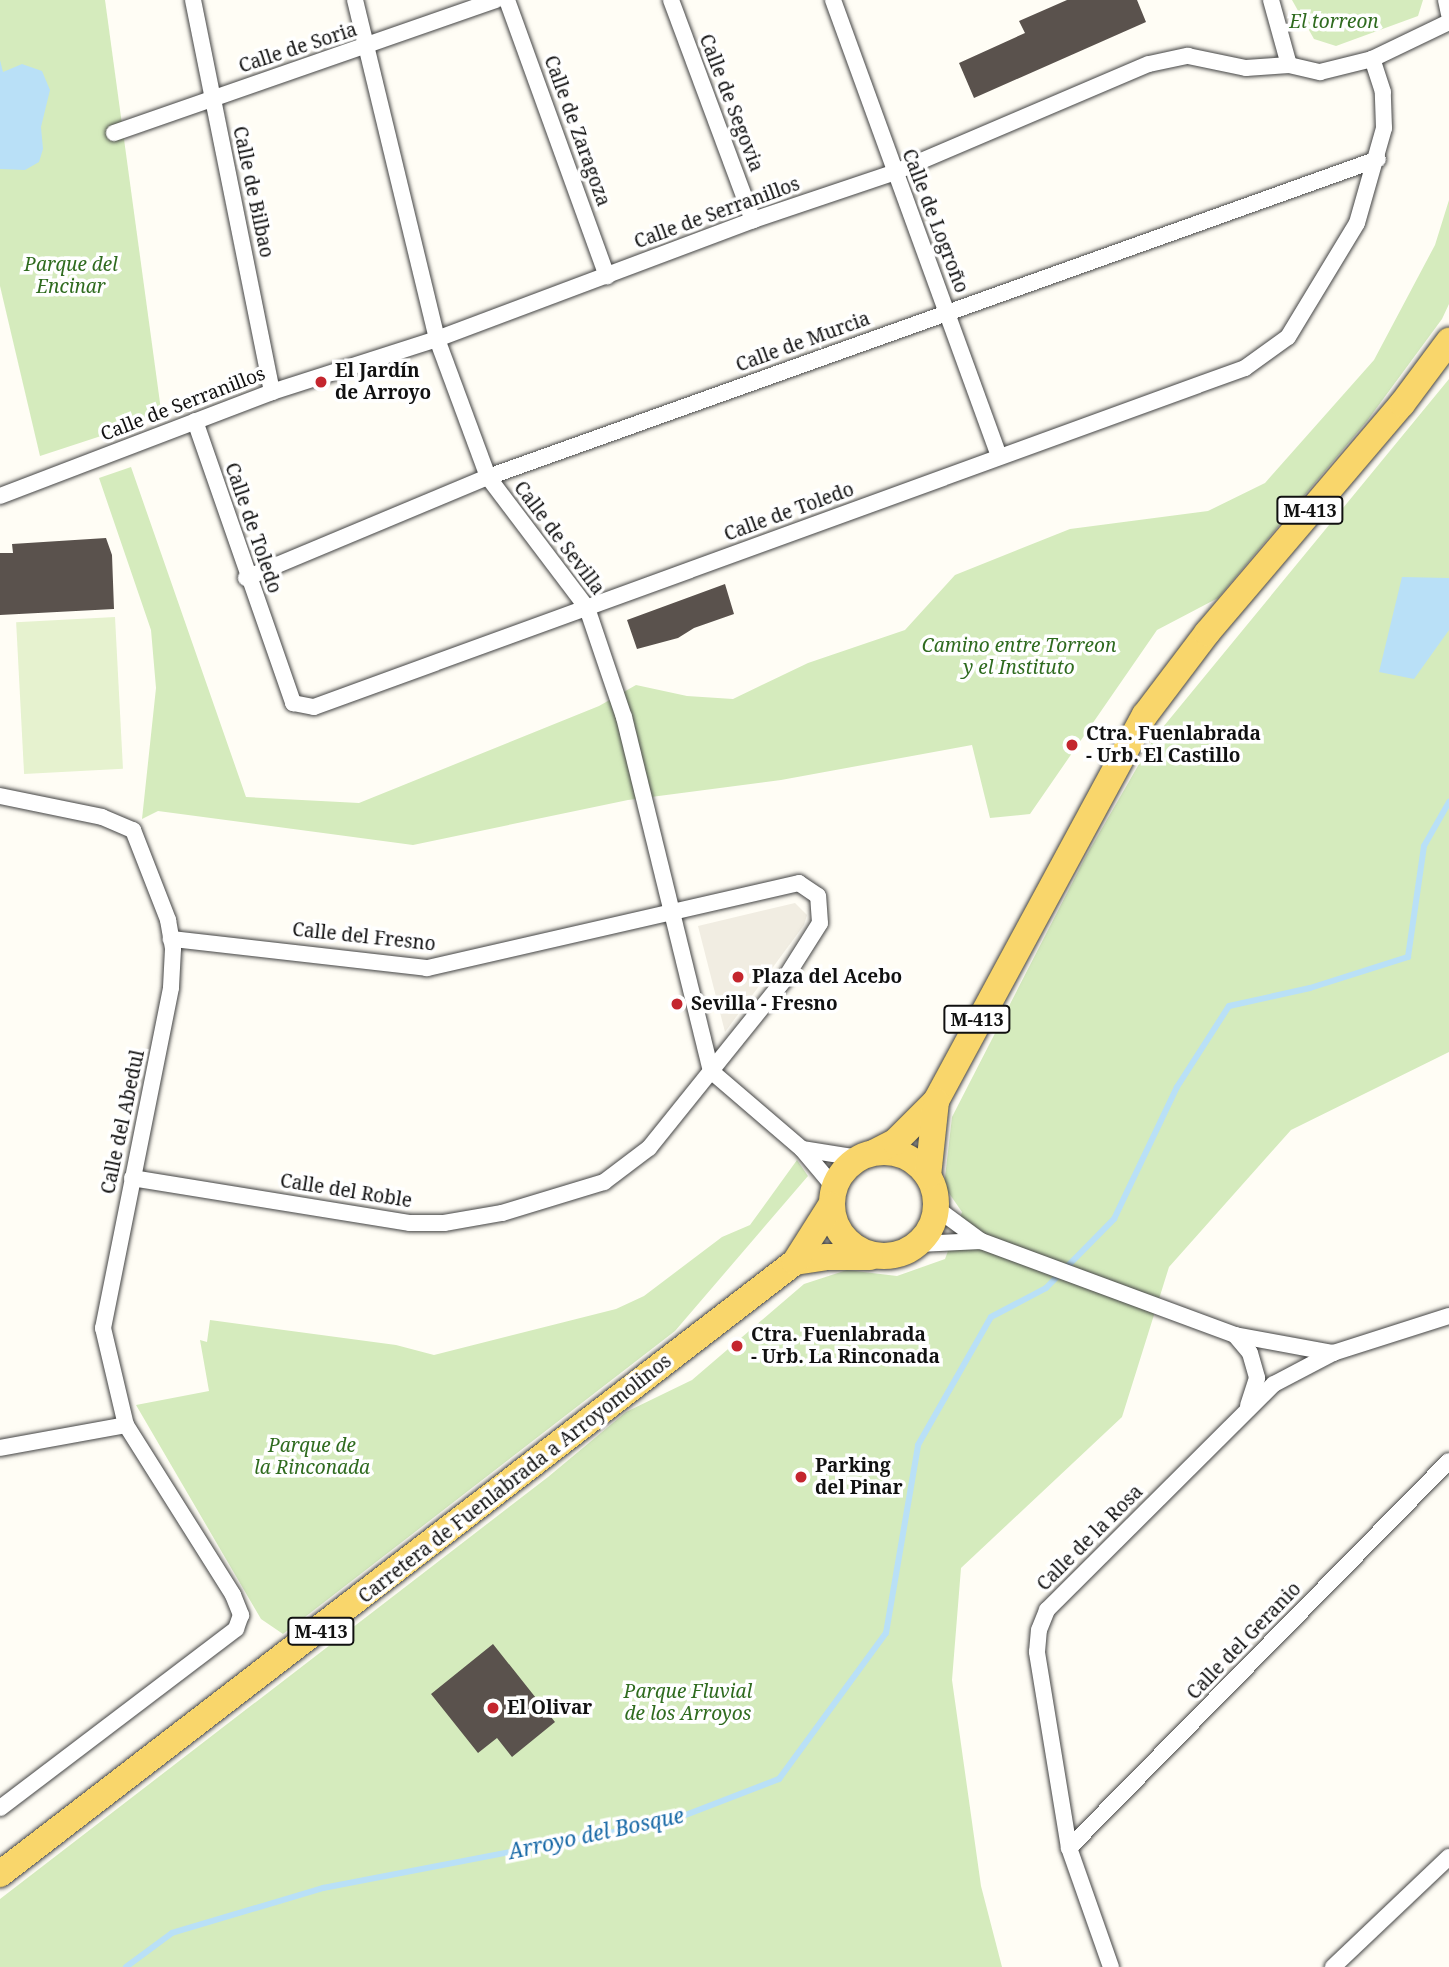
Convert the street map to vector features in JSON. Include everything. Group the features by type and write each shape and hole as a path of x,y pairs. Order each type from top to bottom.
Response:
{"main road":[{"name":"M-413","path":"833,1196 867,1155 895,1142 936,1101 1145,715 1207,633 1402,404 1449,341"},
{"name":"M-413","path":"936,1101 928,1176 936,1208"},
{"path":"867,1155 905,1156 928,1176"},
{"path":"833,1196 841,1236 868,1255 884,1257"},
{"name":"Carretera de Fuenlabrada a Arroyomolinos","path":"0,1874 795,1262 833,1196"},
{"path":"918,1244 927,1234 936,1208"},
{"name":"M-413","path":"884,1257 918,1244"},
{"name":"Carretera de Fuenlabrada a Arroyomolinos","path":"795,1262 825,1257 884,1257"}],"street":[{"name":"Calle de Bilbao","path":"193,0 272,392"},
{"name":"Calle de Sevilla","path":"355,0 437,339 488,477 587,608 624,717 711,1071"},
{"name":"Calle de Soria","path":"114,133 365,48 495,0"},
{"name":"Calle de Zaragoza","path":"507,0 607,276"},
{"name":"Calle de Segovia","path":"671,0 753,220"},
{"name":"Calle de Logroño","path":"833,0 893,173 948,313 999,456"},
{"path":"1271,0 1289,65"},
{"path":"1446,0 1449,14"},
{"name":"Calle de Serranillos","path":"0,496 272,392 437,339 753,220 893,173 1149,64 1188,56 1246,68 1289,65 1320,72 1373,59 1449,22"},
{"name":"Calle de Toledo","path":"195,421 246,578 293,703 314,707 1245,368 1289,337 1357,223 1378,159 1383,92 1373,59"},
{"name":"Calle de Murcia","path":"246,578 488,477 1378,159"},
{"name":"Calle del Abedul","path":"0,796 102,817 133,830 171,939 171,988 103,1328 126,1425 233,1595 241,1615 236,1629 0,1808"},
{"path":"674,913 799,883 818,896 820,923 784,980 711,1071 802,1149 833,1196"},
{"name":"Calle del Fresno","path":"171,939 428,968 674,913"},
{"name":"Calle del Roble","path":"132,1178 404,1223 444,1223 502,1213 604,1182 649,1148 711,1071"},
{"path":"802,1149 867,1155"},
{"path":"936,1208 981,1241 1235,1335 1333,1353"},
{"path":"918,1244 981,1241"},
{"name":"Calle de la Rosa","path":"1111,1967 1069,1848 1037,1652 1039,1630 1047,1610 1274,1384 1333,1353 1449,1316"},
{"name":"Calle de la Rosa","path":"1235,1335 1250,1353 1256,1378 1255,1392 1244,1413"},
{"path":"0,1448 126,1425"},
{"name":"Calle del Geranio","path":"1069,1848 1449,1461"},
{"path":"1333,1967 1449,1857"}],"green space":[{"name":"Parque del Encinar","path":"0,0 105,0 161,410 159,417 40,456 0,286"},
{"name":"El torreon","path":"1292,0 1423,0 1418,16 1336,46 1314,39"},
{"name":"Camino entre Torreon y el Instituto","path":"1449,200 1449,304 1442,319 1367,421 1218,598 1157,630 1030,814 990,818 972,745 781,780 628,800 413,845 158,811 142,819 156,688 151,630 99,478 131,467 246,797 359,803 599,706 636,685 687,696 733,699 808,663 905,630 955,575 1070,529 1208,511 1265,483 1374,360 1435,245"},
{"name":"Parque Fluvial de los Arroyos","path":"1449,379 1449,1052 1291,1130 1169,1267 1122,1417 961,1568 952,1680 981,1886 1002,1967 0,1967 0,1899 548,1477 626,1412 692,1380 804,1284 847,1270 897,1276 945,1259 962,1212 944,1186 952,1117 1086,856 1154,738"},
{"path":"115,617 123,769 24,774 16,622"},
{"name":"Parque de la Rinconada","path":"797,1160 808,1176 675,1331 283,1634 261,1619 136,1405 209,1391 200,1340 207,1342 210,1320 396,1345 434,1355 616,1309 644,1296 722,1237 750,1225"}],"shaded area":[{"name":"Plaza del Acebo","path":"795,903 807,915 804,925 725,1032 698,926"}],"water":[{"path":"0,60 3,72 22,64 42,71 50,90 41,127 43,149 39,162 25,170 0,169"},
{"path":"1402,577 1449,578 1449,630 1414,679 1379,672"}],"building":[{"path":"1067,0 1137,0 1146,22 974,98 959,63 1025,33 1019,21"},
{"path":"106,538 112,555 114,609 0,615 0,553 13,553 12,544"},
{"path":"725,584 734,614 694,628 678,638 637,649 627,620"},
{"name":"El Olivar","path":"493,1644 555,1722 512,1757 497,1738 478,1753 431,1694"}],"waterway":[{"name":"Arroyo del Bosque","path":"126,1967 172,1933 323,1888 670,1821 779,1779 886,1633 918,1445 991,1317 1046,1288 1114,1219 1177,1087 1229,1006 1310,988 1408,957 1424,846 1449,802"}],"place":[{"name":"El Jardín de Arroyo","path":"321,382"},
{"name":"Ctra. Fuenlabrada - Urb. El Castillo","path":"1072,745"},
{"name":"Plaza del Acebo","path":"738,977"},
{"name":"Sevilla - Fresno","path":"677,1004"},
{"name":"Ctra. Fuenlabrada - Urb. La Rinconada","path":"737,1346"},
{"name":"Parking del Pinar","path":"801,1477"},
{"name":"El Olivar","path":"493,1708"}]}
